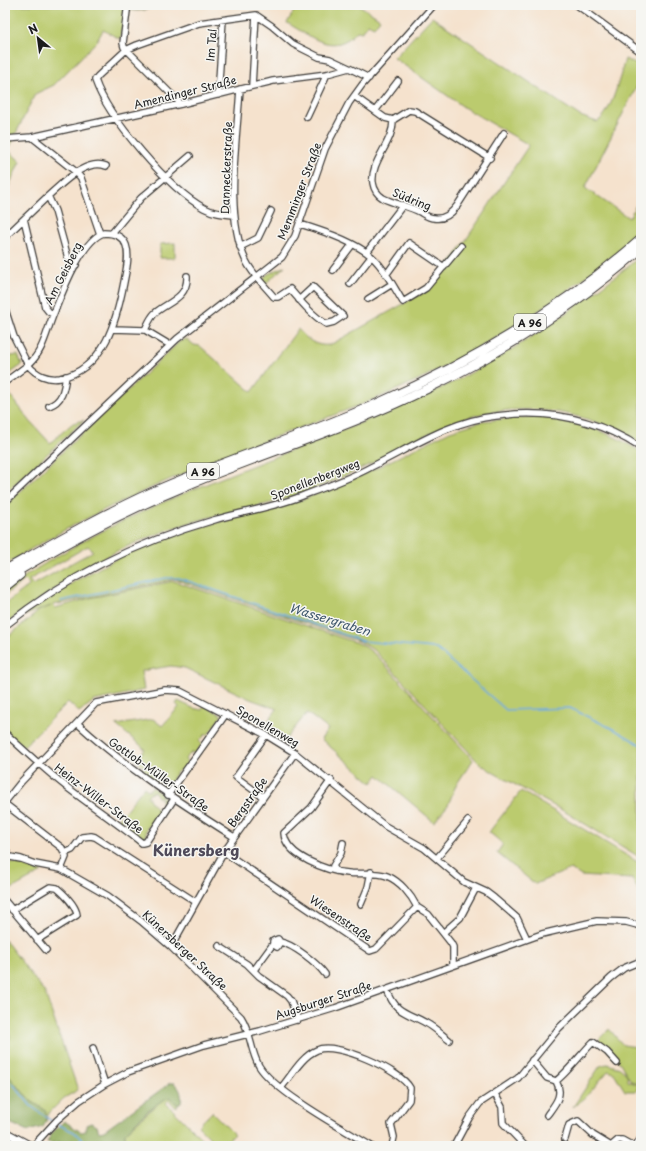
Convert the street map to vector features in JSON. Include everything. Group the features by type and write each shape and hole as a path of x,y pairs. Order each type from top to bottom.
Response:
{"highway":[{"name":"A 96","path":"5,570 73,531 151,492 358,412 447,371 504,339 540,316 596,276 641,239"},
{"name":"A 96","path":"5,580 46,554 110,520 163,496 361,418 442,382 485,359 549,319 606,278 641,249"},
{"name":"A 96","path":"5,587 46,554"}],"main road":[{"path":"5,1132 32,1146"}],"street":[{"name":"Memminger Straße","path":"5,502 170,345 277,262 287,250 300,224 325,149 354,96 434,5"},
{"path":"578,5 641,52"},
{"path":"127,11 123,43 126,50 181,104"},
{"path":"234,215 218,213 205,209 188,197 166,177 117,119 95,80 126,50 165,34 199,23 256,15 272,26 293,44 319,57 330,59 369,78"},
{"path":"252,86 256,15"},
{"name":"Im Tal","path":"218,96 222,20"},
{"name":"Amendinger Straße","path":"5,139 32,137 218,96 273,81 327,74 349,68"},
{"path":"307,117 327,74"},
{"path":"375,111 398,81"},
{"name":"Danneckerstraße","path":"240,89 234,215 240,247 257,278 274,297 278,297 290,289 299,300"},
{"path":"354,96 385,118 393,120 409,110 415,111 490,158"},
{"name":"Südring","path":"393,120 391,133 374,173 373,185 376,192 383,198 403,204 434,218 445,217 451,214 490,158 504,133"},
{"path":"5,309 14,337 28,365 34,372 45,377 57,378 66,376 84,367 94,359 113,329 123,286 128,252 123,240 112,233 100,234 81,178 76,172 32,137"},
{"path":"112,233 141,198 190,156"},
{"path":"5,237 48,196 76,172 83,168 102,164 106,166"},
{"path":"48,196 55,211 68,258 76,265"},
{"path":"350,284 403,204"},
{"path":"240,247 258,238 271,211"},
{"path":"24,219 45,307 53,314"},
{"path":"300,224 352,245 369,254 386,275 403,302 426,288 461,246"},
{"name":"Am Geisberg","path":"5,382 28,365 41,349 53,314 76,265 90,243 100,234"},
{"path":"386,275 409,243 444,268"},
{"path":"333,270 352,245"},
{"path":"145,330 154,314 172,303 184,291 187,276"},
{"path":"368,299 392,284"},
{"path":"313,287 343,316 334,322 326,324 316,318 299,300 313,287"},
{"path":"113,329 145,330 170,345"},
{"path":"49,406 56,403 62,396 66,376"},
{"name":"Sponellenbergweg","path":"5,626 58,588 125,551 186,528 282,503 306,495 369,469 441,431 479,418 535,413 565,416 610,430 641,448"},
{"name":"Sponellenweg","path":"5,803 38,763 96,703 169,689 186,693 266,735 295,753 331,780 385,826 424,848 461,880 486,892 515,916 519,921 527,939"},
{"path":"168,795 226,714"},
{"name":"Gottlob-Müller-Straße","path":"76,723 117,759 168,795 234,837"},
{"path":"5,733 38,763"},
{"path":"263,796 236,776 266,735"},
{"name":"Bergstraße","path":"171,947 224,852 295,753"},
{"name":"Heinz-Willer-Straße","path":"38,763 142,843 146,842 174,799"},
{"path":"331,780 311,808 284,833 284,840 295,852 312,862 336,871 348,873 371,872 392,879 411,897 417,907 428,914 444,932 453,946 453,966"},
{"path":"5,803 57,842 65,853 65,862 61,869"},
{"path":"437,858 468,821"},
{"path":"65,853 72,850 82,837 91,836 196,902"},
{"path":"336,871 333,866 341,853 343,843"},
{"name":"Künersberger Straße","path":"5,848 7,856 61,869 114,900 141,921 171,947 241,1017 247,1026 259,1065 281,1088 371,1146"},
{"name":"Wiesenstraße","path":"224,852 370,950 376,949 417,907"},
{"path":"361,904 368,887 371,872"},
{"path":"12,910 50,887 57,888 65,896 76,910 77,914 37,940"},
{"path":"444,932 460,918 476,888"},
{"path":"5,901 46,950"},
{"name":"Augsburger Straße","path":"32,1146 79,1100 128,1072 204,1046 298,1020 387,990 527,939 573,926 597,922 626,922 641,926"},
{"path":"254,970 273,944 277,947 280,942 286,943 299,952 317,965 325,974"},
{"path":"219,946 254,970 259,976 290,998 298,1020"},
{"path":"454,1146 475,1108 484,1099 495,1094 518,1078 559,1028 611,978 624,968 641,961"},
{"path":"387,990 392,1002 398,1009 427,1023 449,1040"},
{"path":"556,1081 562,1077 570,1065 593,1042 604,1049 617,1063"},
{"path":"281,1088 308,1056 319,1048 332,1047 371,1059 404,1080 410,1088 409,1100 392,1124 394,1137 392,1146"},
{"path":"93,1048 105,1084"},
{"path":"532,1060 546,1078 556,1081 559,1087 559,1097 547,1115"},
{"path":"495,1094 502,1107 503,1124 525,1146"},
{"path":"565,1139 569,1125 578,1121 592,1135 611,1146 618,1140 622,1140 634,1146 641,1138"}],"green space":[{"path":"5,5 128,5 130,10 124,18 120,39 103,30 97,41 54,85 35,94 8,150 20,161 5,195"},
{"path":"128,5 157,5 137,11 130,10"},
{"path":"288,5 359,5 380,19 374,27 368,24 362,32 357,31 348,39 340,43 331,44 322,42 287,23 295,9"},
{"path":"432,17 580,116 597,122 607,111 611,103 625,59 636,64 641,56 641,78 585,188 629,218 641,196 641,232 584,278 555,299 525,320 463,357 380,397 186,472 124,500 34,547 5,565 5,506 180,341 187,339 194,345 200,346 252,392 298,329 312,342 320,345 330,345 430,289 442,272 446,270 529,145 465,108 394,58"},
{"path":"175,243 175,258 160,258 160,244"},
{"path":"641,256 641,444 606,426 570,414 551,411 512,410 473,416 436,430 367,466 310,490 271,503 185,524 125,547 89,566 5,624 5,604 30,585 25,580 5,595 5,590 54,558 105,530 158,505 375,417 457,380 539,332 591,295","holes":["88,546 93,551 33,585 29,580"]},
{"path":"285,266 265,284 263,280 266,275"},
{"path":"18,355 22,365 5,377 5,357"},
{"path":"5,388 30,421 50,443 73,423 84,420 5,493"},
{"path":"537,416 565,420 604,432 641,452 641,858 567,813 494,773 479,763 375,651 361,642 175,579 53,605 55,608 90,598 174,581 363,645 377,656 473,760 456,785 448,805 434,822 378,775 372,783 321,739 328,729 307,713 284,741 262,729 277,709 250,699 185,668 171,666 141,671 144,690 94,701 79,712 68,702 23,747 5,731 5,639 40,610 51,606 20,617 77,580 129,552 186,531 304,499 360,476 450,431 483,421"},
{"path":"178,701 193,708 202,710 204,705 222,715 208,735 206,734 199,741 202,744 195,754 192,752 185,759 188,763 182,772 179,770 172,778 175,782 167,791 161,787 162,784 141,771 144,767 136,760 145,749 116,725 153,719 162,726 179,707 176,704"},
{"path":"144,787 149,791 152,787 163,795 159,798 154,791 147,796 157,810 164,807 160,799 165,796 166,807 163,812 160,811 153,826 149,825 146,830 146,840 142,842 127,829 129,825 122,819 119,822 117,821"},
{"path":"521,791 641,864 641,895 632,879 581,876 571,869 535,884 497,853 503,844 489,832"},
{"path":"5,862 19,864 42,872 6,892"},
{"path":"5,940 45,993 78,1090 64,1098 47,1115 45,1110 31,1101 5,1072 5,1048 8,1046 5,1006"},
{"path":"5,1006 10,1038 5,1048"},
{"path":"609,1029 623,1045 637,1047 641,1044 641,1084 631,1081 620,1063 601,1044 599,1039"},
{"path":"607,1064 620,1068 627,1075 628,1081 639,1085 636,1091 625,1091 614,1073 608,1071 585,1098 573,1107 600,1066"},
{"path":"5,1072 31,1101 45,1110 47,1115 46,1122 43,1127 28,1131 5,1121"},
{"path":"170,1083 174,1083 180,1090 181,1103 178,1105 171,1097 158,1103 146,1112 125,1133 125,1139 132,1146 81,1146 72,1141 47,1142 51,1134 64,1121 81,1132 86,1131 86,1125 91,1123 97,1126 99,1132 104,1131"},
{"path":"172,1097 178,1105 176,1108 169,1100 166,1103 209,1146 132,1146 125,1139 125,1133 163,1099"},
{"path":"212,1112 234,1134 222,1146 218,1146 198,1126"}],"waterway":[{"name":"Wassergraben","path":"61,601 166,578 179,578 363,641 433,648 438,650 506,710 570,708 617,731 641,745"},
{"path":"5,1081 13,1084 31,1106 53,1122"},
{"path":"57,1124 74,1132 89,1146"}],"district":[{"name":"Künersberg","path":"196,849"}]}
